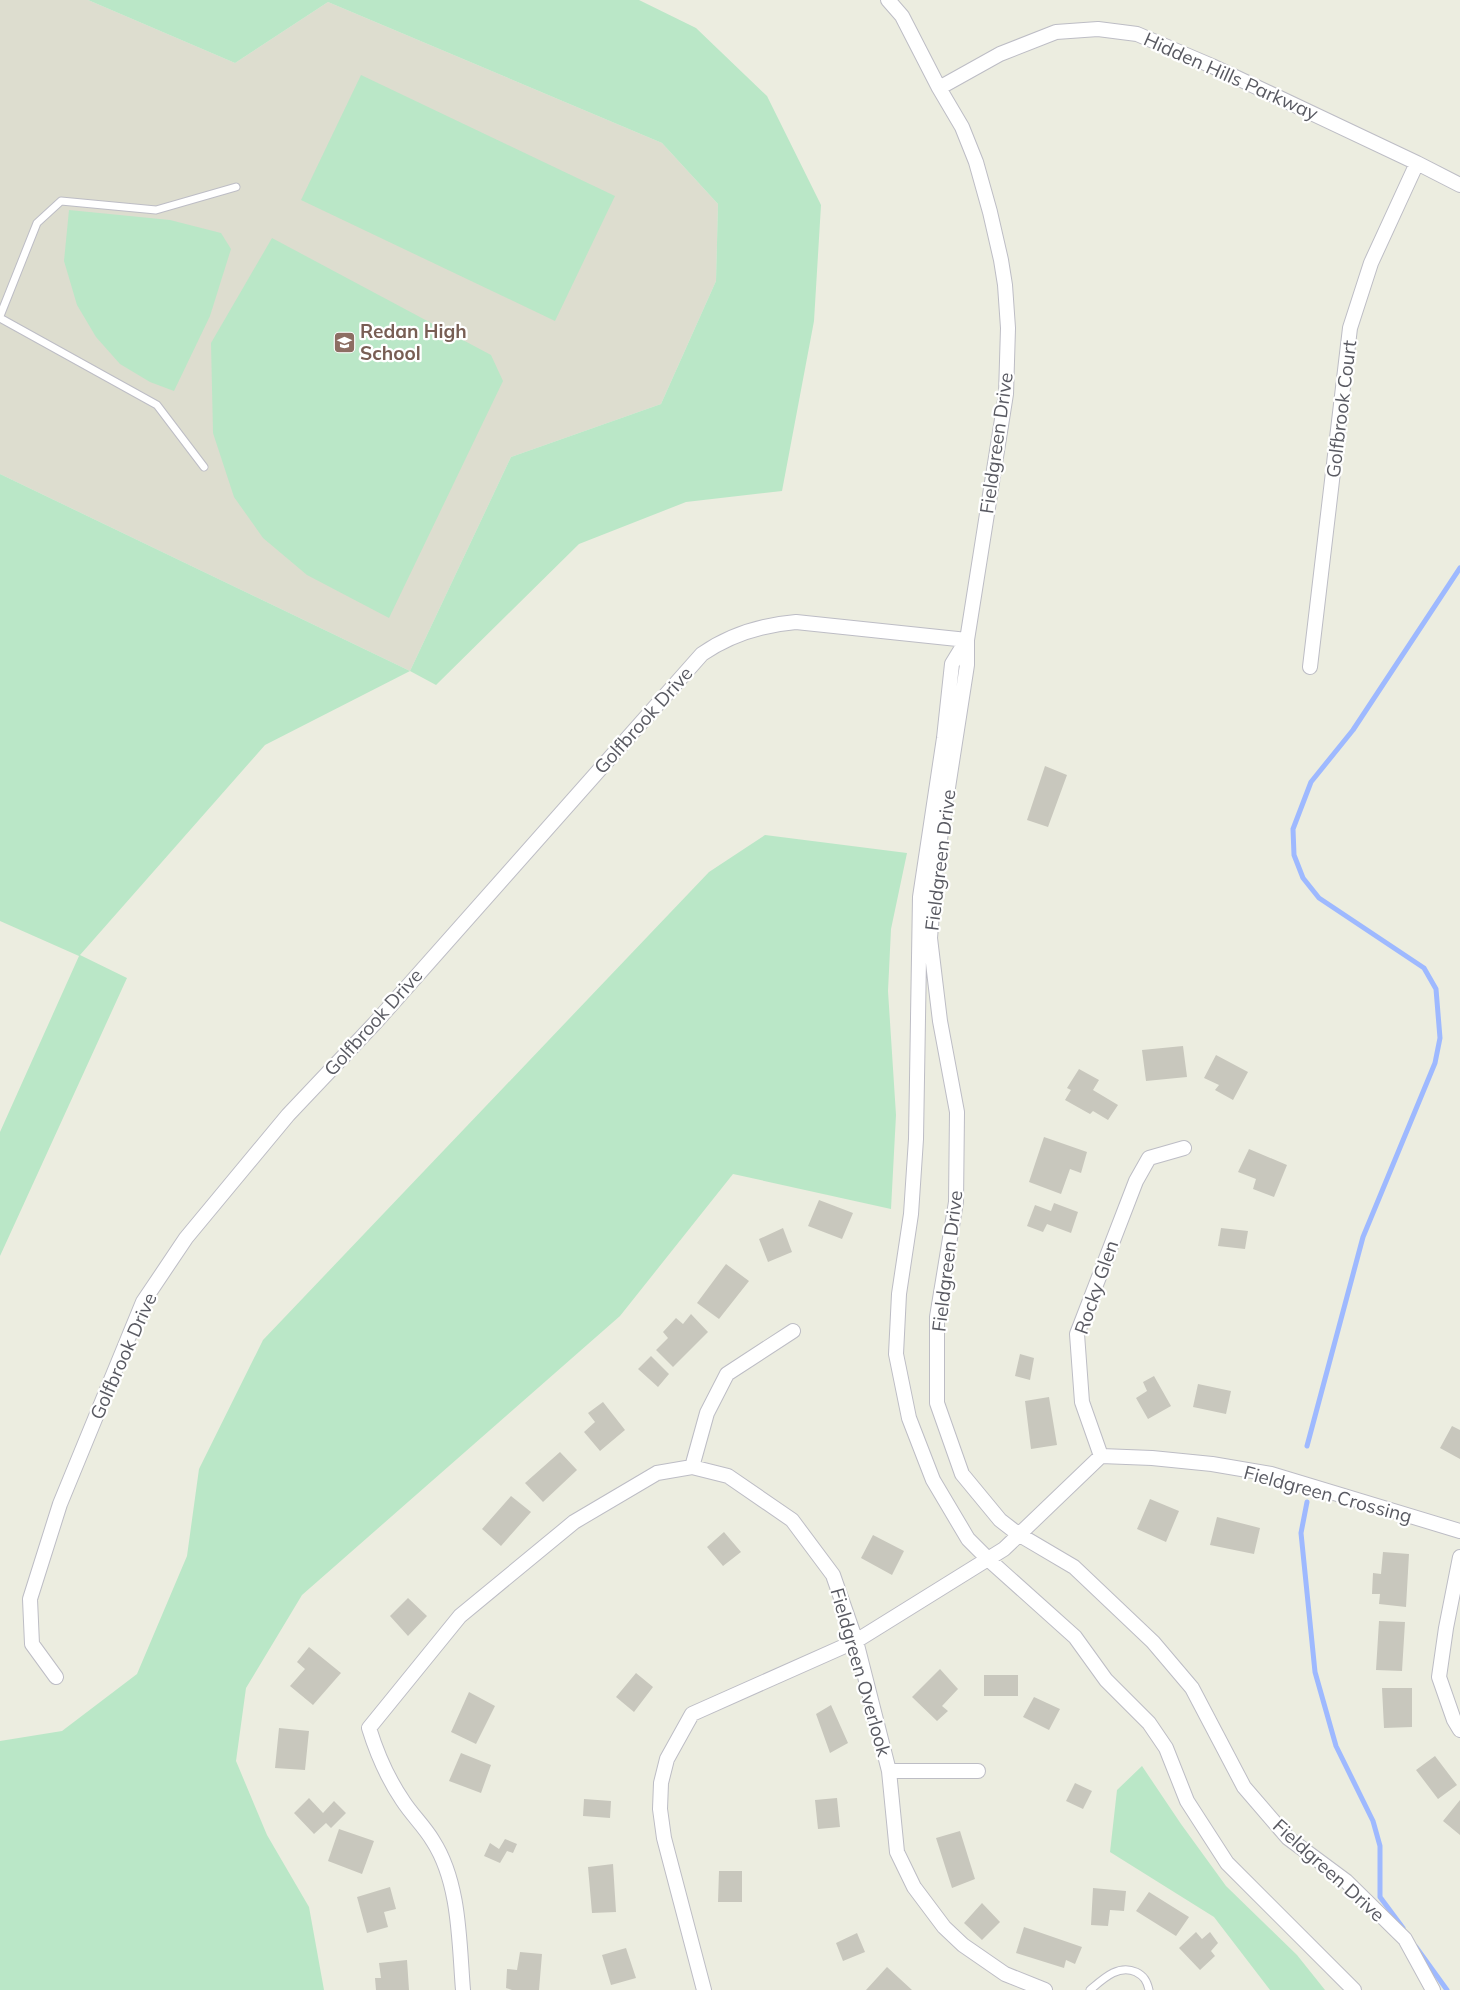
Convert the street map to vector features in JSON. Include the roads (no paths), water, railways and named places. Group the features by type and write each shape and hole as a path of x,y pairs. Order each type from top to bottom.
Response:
{"street":[{"name":"Fieldgreen Drive","path":"888,0 902,16 939,88 962,127 978,170 1001,260 1008,328 1006,394 967,640 967,665 936,865 930,938 940,1021 957,1112 956,1202 937,1317 937,1403 962,1474 1000,1520 1018,1534 1074,1567 1153,1642 1192,1688 1244,1787 1288,1838 1346,1881 1405,1939 1433,1990"},
{"name":"Hidden Hills Parkway","path":"939,88 1000,54 1056,32 1098,29 1137,34 1221,70 1418,162 1460,185"},
{"name":"Golfbrook Court","path":"1310,667 1350,328 1371,263 1418,162"},
{"name":"Golfbrook Drive","path":"56,1677 32,1644 30,1599 60,1504 71,1476 144,1302 186,1238 288,1114 376,1022 702,654 723,640 771,624 796,622 967,640"},
{"name":"Fieldgreen Drive","path":"967,640 952,664 944,738 920,897 916,1139 911,1214 899,1294 896,1354 909,1418 933,1480 968,1539 1075,1637 1106,1680 1149,1723 1166,1748 1187,1801 1227,1863 1354,1990"},
{"name":"Rocky Glen","path":"1101,1456 1082,1402 1077,1334 1136,1181 1149,1158 1184,1148"},
{"path":"692,1467 708,1413 727,1374 793,1331"},
{"path":"704,1990 664,1838 660,1809 661,1783 667,1759 692,1714 856,1640 988,1559 1004,1548 1101,1456"},
{"name":"Fieldgreen Crossing","path":"1101,1456 1152,1458 1212,1464 1271,1474 1460,1531"},
{"name":"Fieldgreen Overlook","path":"463,1990 458,1913 445,1864 434,1841 403,1801 390,1779 378,1756 369,1728 460,1616 574,1522 657,1473 692,1467 728,1476 792,1520 833,1574 856,1640 889,1771 897,1852 914,1887 944,1927 963,1945 1005,1974 1045,1990"},
{"path":"1460,1558 1446,1628 1439,1677 1454,1720 1460,1730"},
{"path":"889,1771 978,1771"}],"lane":[{"path":"204,467 157,405 0,317 37,223 62,200 156,210 236,187"},
{"path":"1090,1990 1107,1976 1120,1970 1131,1970 1139,1973 1147,1981 1149,1990"}],"waterway":[{"path":"1307,1446 1363,1237 1435,1063 1440,1038 1436,989 1424,968 1319,898 1303,878 1294,855 1293,829 1311,782 1353,730 1460,568"},
{"path":"1307,1502 1301,1533 1315,1672 1336,1746 1373,1821 1380,1846 1380,1897 1403,1928"},
{"path":"1416,1947 1447,1990"}],"place":[{"name":"Redan High School","path":"344,342"}]}
